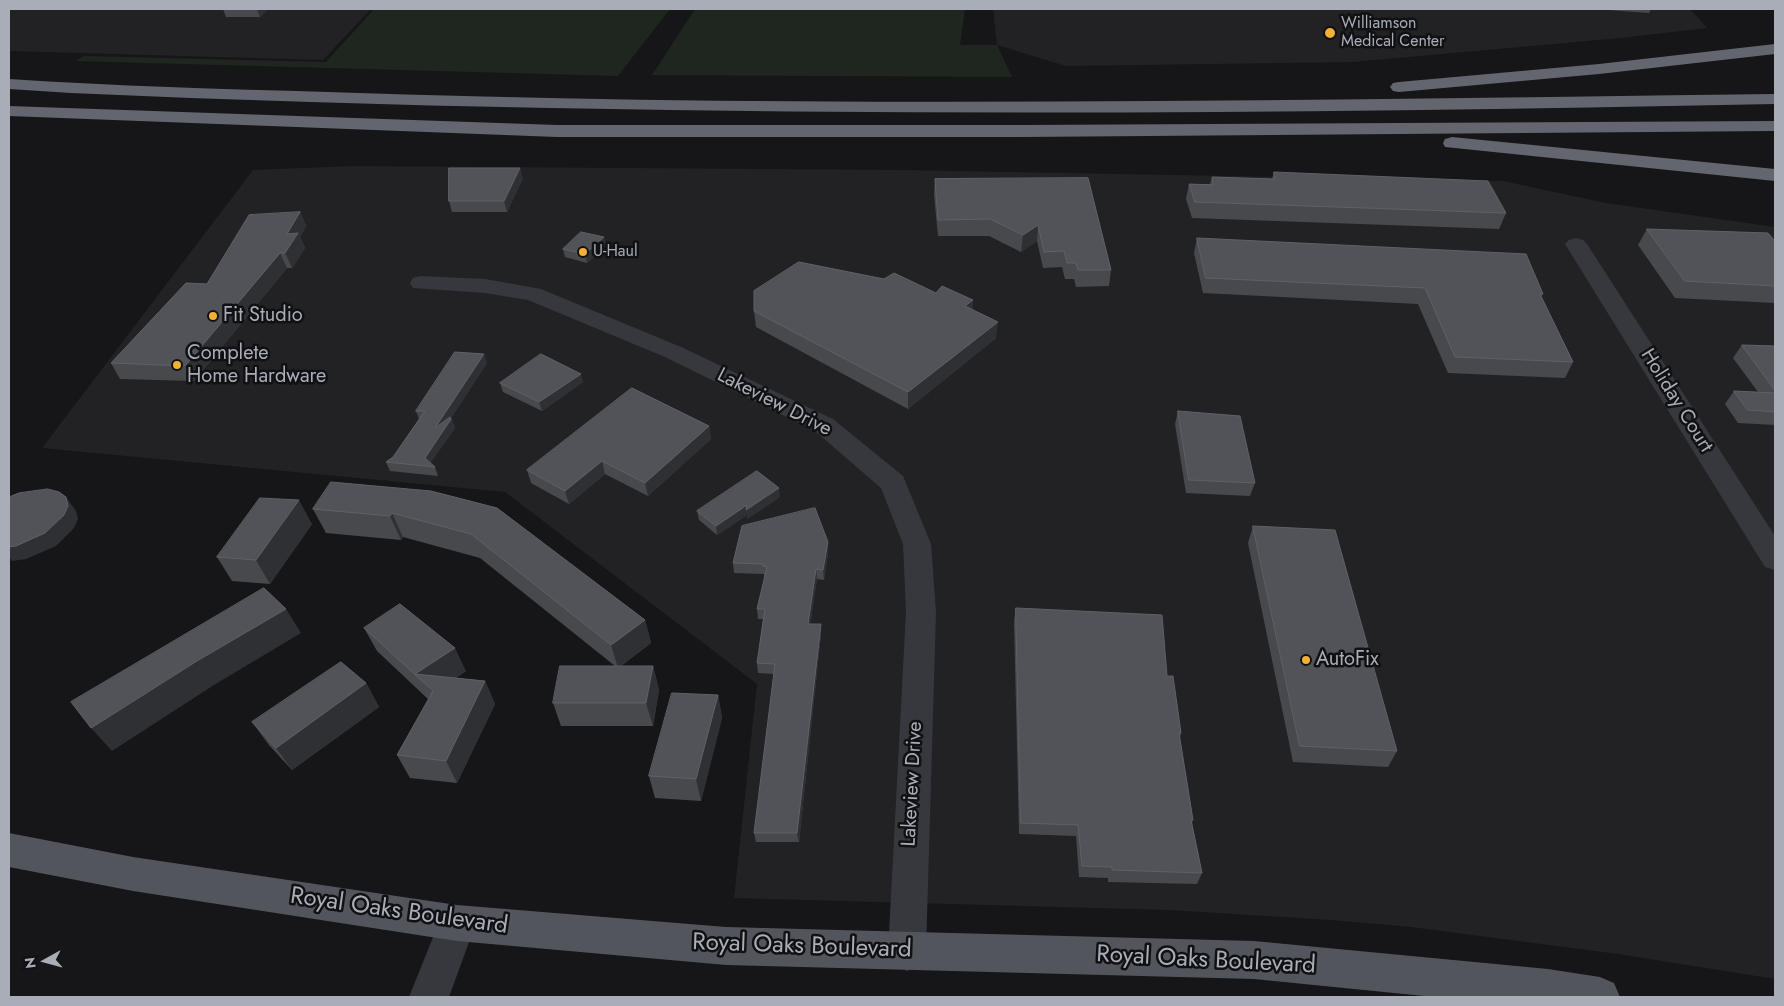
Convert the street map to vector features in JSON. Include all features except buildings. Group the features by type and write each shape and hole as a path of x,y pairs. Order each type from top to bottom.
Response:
{"highway":[{"path":"949,108 1037,97 1272,94 1382,88 1590,70 1775,49"},
{"path":"9,84 425,102 648,107 949,108 1775,99"},
{"path":"9,111 557,131 1023,131 1775,126"},
{"path":"1023,131 1199,136 1328,136 1481,145 1775,175"}],"main road":[{"name":"Royal Oaks Boulevard","path":"9,850 132,874 457,923 726,946 1254,960 1548,989 1600,997"}],"street":[{"name":"Holiday Court","path":"1576,244 1775,559"},
{"name":"Lakeview Drive","path":"421,283 485,286 533,294 672,352 824,425 893,483 917,544 921,612 907,952"},
{"path":"429,997 457,923"}],"shaded area":[{"path":"9,9 371,9 323,60 9,51"},
{"path":"374,9 670,9 618,76 75,61 84,56 326,62"},
{"path":"695,9 965,9 960,45 997,45 1012,77 652,75"},
{"name":"Williamson Medical Center","path":"993,9 1690,9 1707,28 1621,38 1353,62 1066,66 997,45"},
{"path":"354,166 900,170 1503,181 1606,203 1775,227 1775,979 1618,954 1411,927 1331,920 1169,910 734,898 757,684 505,492 42,448 253,170"}],"place":[{"name":"Williamson Medical Center","path":"1330,33"},
{"name":"U-Haul","path":"583,252"},
{"name":"Fit Studio","path":"213,316"},
{"name":"Complete Home Hardware","path":"177,365"},
{"name":"AutoFix","path":"1306,660"}]}
